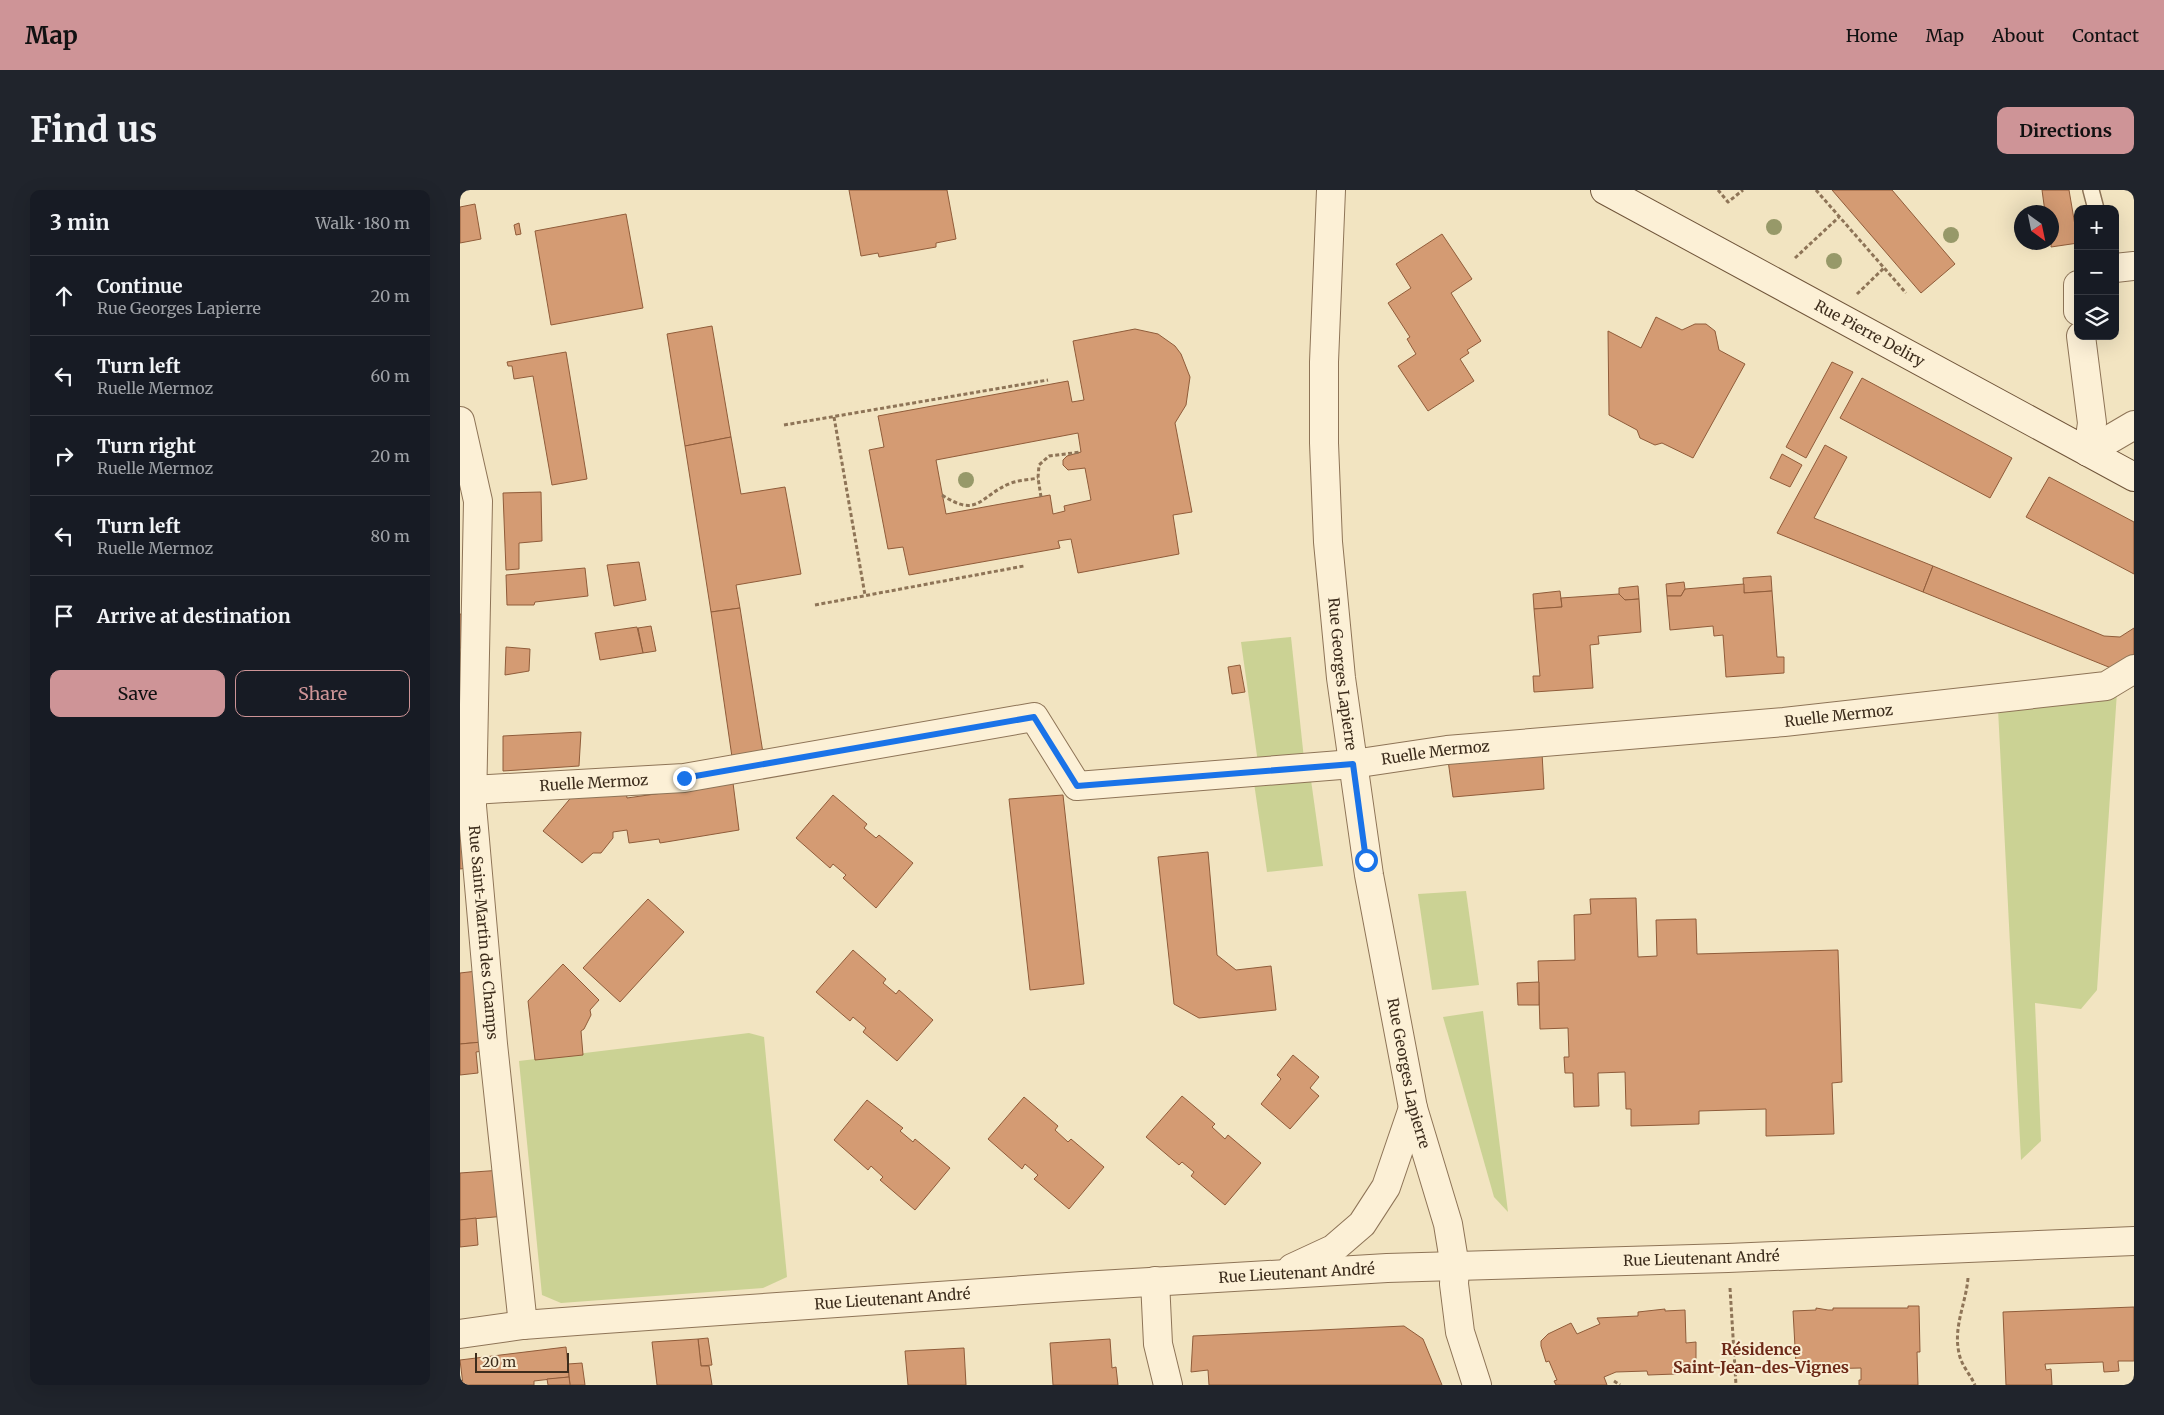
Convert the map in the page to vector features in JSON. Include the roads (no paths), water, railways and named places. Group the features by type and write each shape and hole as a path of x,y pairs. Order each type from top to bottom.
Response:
{"street":[{"name":"Rue Georges Lapierre","path":"1331,190 1324,353 1324,443 1328,542 1341,678 1369,875 1413,1108 1448,1224 1456,1266 1454,1284 1460,1332 1477,1385"},
{"name":"Rue Pierre Deliry","path":"1605,190 2134,477"},
{"path":"2119,268 2134,266"},
{"path":"2082,340 2092,424 2088,452"},
{"name":"Rue Saint-Martin des Champs","path":"460,420 466,473 478,501 479,525 472,790 493,1044 523,1325"},
{"path":"2088,452 2134,425"},
{"name":"Ruelle Mermoz","path":"472,790 684,778 1034,717 1077,786 1353,764 1447,750 1784,722 2106,686 2134,670"},
{"path":"1278,1275 1333,1249 1362,1224 1386,1187 1413,1108"},
{"name":"Rue Lieutenant André","path":"460,1334 523,1325 1155,1281 1387,1268 1728,1258 2134,1241"},
{"path":"1155,1281 1158,1344 1168,1385"}],"lane":[{"path":"2091,190 2095,205"}],"district":[{"name":"Résidence Saint-Jean-des-Vignes","path":"1761,1358"}]}
